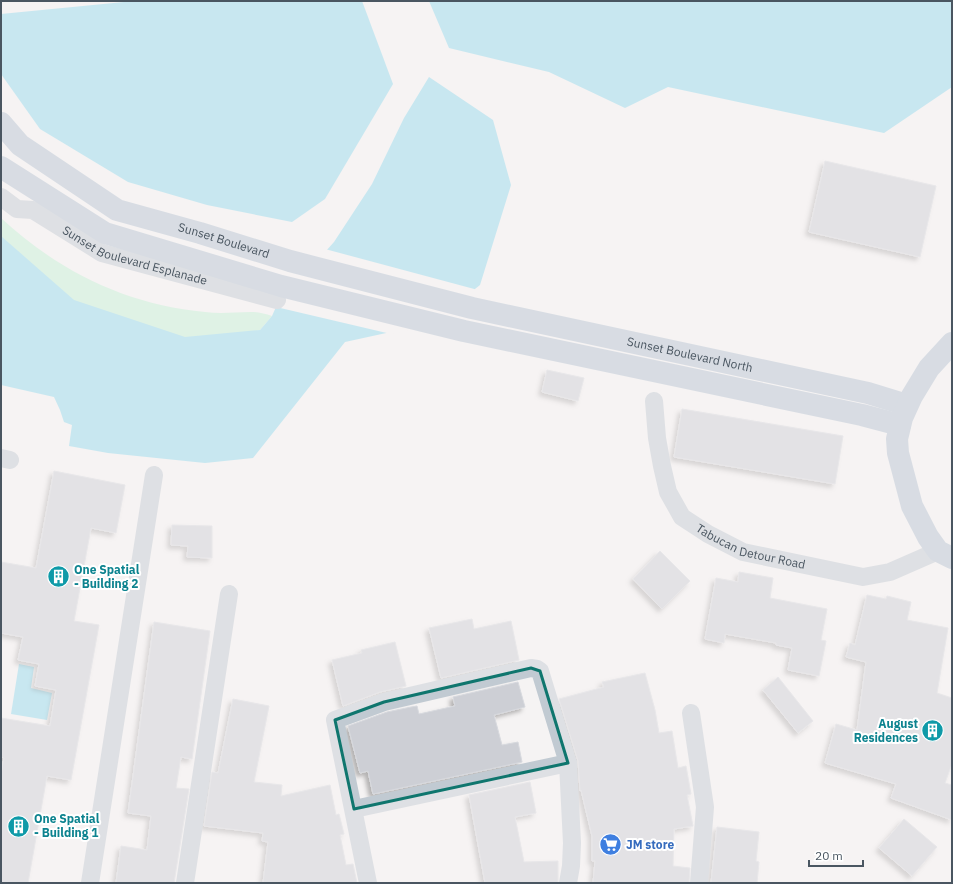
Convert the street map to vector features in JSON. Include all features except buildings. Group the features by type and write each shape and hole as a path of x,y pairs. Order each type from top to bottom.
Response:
{"main road":[{"name":"Sunset Boulevard","path":"1,123 20,145 117,210 200,233 290,261 472,308"},
{"path":"1,167 105,233 279,293"},
{"name":"Sunset Boulevard North","path":"279,293 862,415 903,415"},
{"name":"Sunset Boulevard North","path":"472,308 868,393 903,415"},
{"path":"945,555 928,538 912,506 898,453 897,439 903,415 929,368 952,342"}],"street":[{"name":"Sunset Boulevard Esplanade","path":"1,197 17,209 32,210 102,253 279,293"},
{"name":"Tabucan Detour Road","path":"654,401 661,459 668,492 682,516 715,537 743,552 863,577 890,572 945,555"},
{"path":"90,883 154,475"},
{"path":"185,883 229,594"},
{"path":"368,883 354,809 334,720 384,702 531,668 540,671 568,763 572,843 571,866 568,883"},
{"path":"691,713 705,807 698,883"},
{"path":"354,809 568,763"}],"highlighted area":[{"path":"531,668 540,671 568,763 354,809 335,720 384,702"}],"green space":[{"path":"1,218 46,254 70,269 121,293 148,302 176,308 211,313 254,312 272,316 260,330 192,349 74,305 1,250"}],"water":[{"path":"134,1 362,1 393,84 325,199 292,222 207,205 128,182 40,129 1,74 1,14"},
{"path":"429,1 952,1 952,87 884,133 668,87 625,108 549,72 449,48"},
{"path":"429,77 493,120 511,185 480,285 432,323 345,342 253,458 205,463 108,453 69,446 72,425 64,422 54,397 1,385 1,236 74,300 185,337 260,330 272,316 276,307 334,242 372,184 404,118"},
{"path":"19,664 34,667 31,688 52,693 47,720 11,714"}],"pier":[{"path":"325,249 478,290 433,325 391,334 276,307 277,303"}],"place":[{"name":"One Spatial - Building 2","path":"58,577"},
{"name":"August Residences","path":"933,731"},
{"name":"One Spatial - Building 1","path":"19,826"},
{"name":"JM store","path":"610,845"}]}
